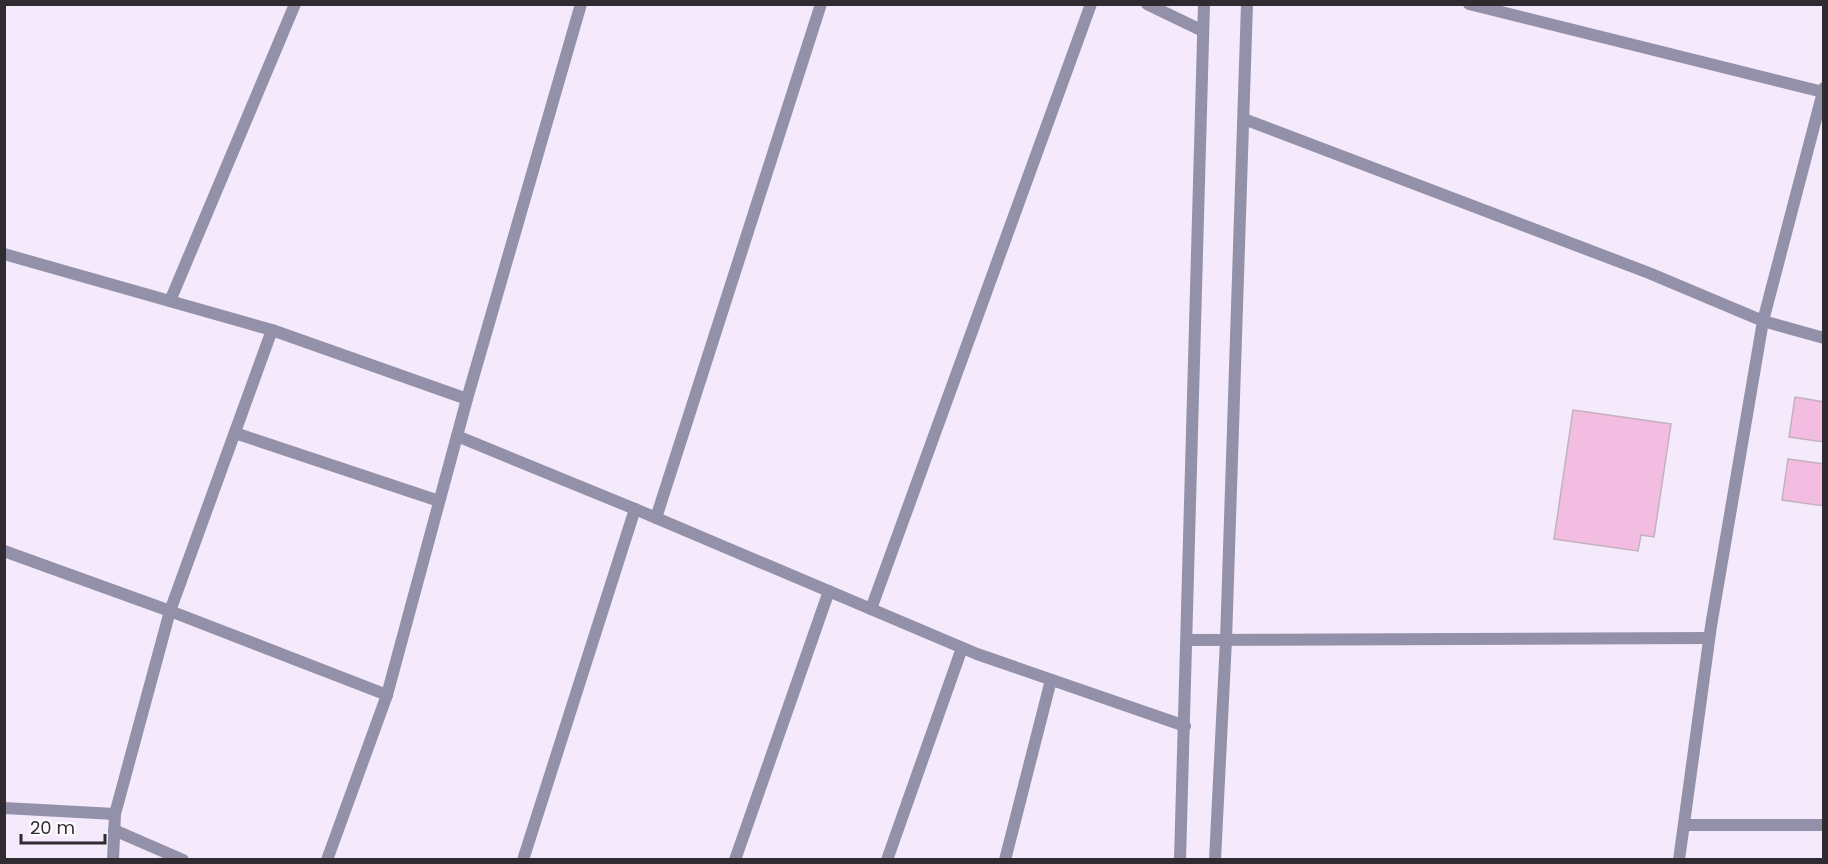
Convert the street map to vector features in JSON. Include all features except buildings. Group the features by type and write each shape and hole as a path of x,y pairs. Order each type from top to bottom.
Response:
{"street":[{"path":"170,301 295,4"},
{"path":"327,860 387,695 467,399 581,4"},
{"path":"656,518 821,4"},
{"path":"871,609 1091,4"},
{"path":"1147,4 1203,31"},
{"path":"1180,860 1204,4"},
{"path":"1215,860 1226,640 1246,4"},
{"path":"1469,4 1823,90 1763,321 1709,638 1679,860"},
{"path":"1244,119 1649,273 1763,321 1824,338"},
{"path":"4,254 272,330 467,399"},
{"path":"112,860 115,814 170,611 272,330"},
{"path":"234,433 439,501"},
{"path":"457,436 962,648 1185,726"},
{"path":"523,860 635,509"},
{"path":"4,550 387,695"},
{"path":"735,860 829,591"},
{"path":"1187,640 1709,638"},
{"path":"887,860 962,648"},
{"path":"1005,860 1051,680"},
{"path":"4,808 115,814"},
{"path":"1684,825 1824,825"},
{"path":"114,830 183,860"}]}
